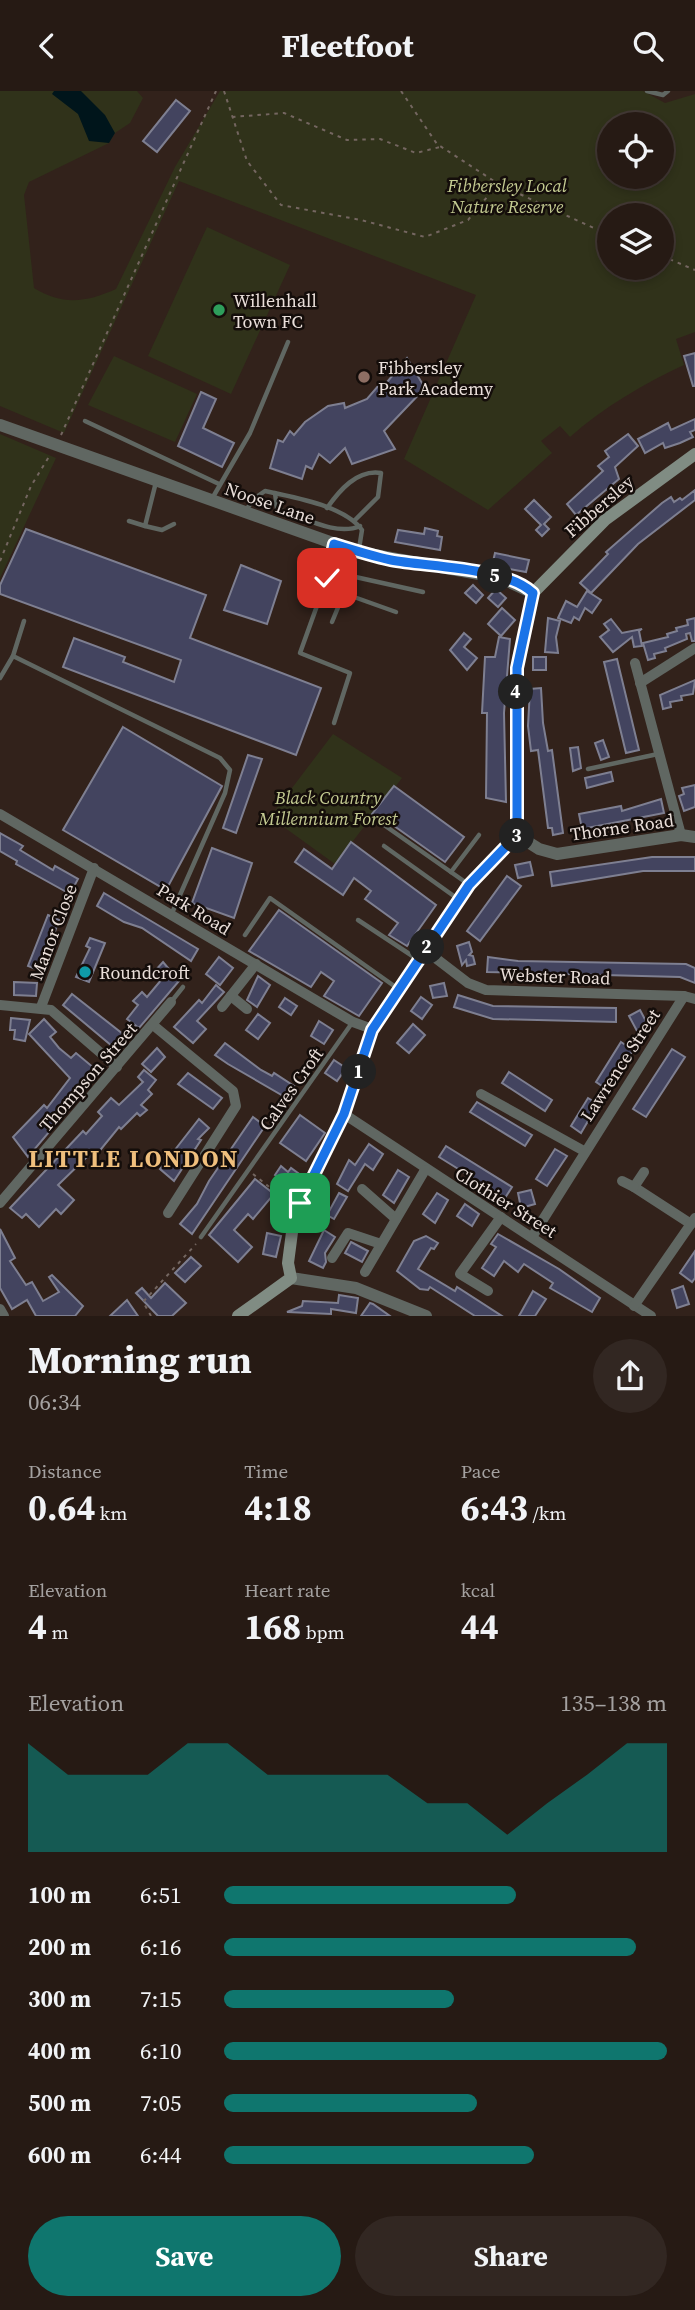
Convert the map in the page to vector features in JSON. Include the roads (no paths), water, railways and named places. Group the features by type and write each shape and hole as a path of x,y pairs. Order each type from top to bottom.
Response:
{"main road":[{"name":"Fibbersley","path":"533,593 605,520 695,454"},
{"path":"237,1316 291,1279 290,1237 300,1203 344,1114 372,1030 469,885 517,835 516,679 519,652 533,593"}],"street":[{"name":"Noose Lane","path":"0,425 358,552 501,578 522,585 533,593"},
{"path":"640,683 695,648"},
{"path":"635,663 659,754 688,836"},
{"name":"Park Road","path":"0,814 353,1022 372,1030"},
{"name":"Thorne Road","path":"517,835 539,849 557,854 688,836"},
{"name":"Manor Close","path":"41,1007 94,868"},
{"name":"Webster Road","path":"421,955 468,983 486,990 684,996 695,999"},
{"path":"222,1007 256,964"},
{"path":"231,996 247,1009"},
{"name":"Lawrence Street","path":"532,1237 684,996"},
{"name":"Thompson Street","path":"0,1203 171,1002"},
{"path":"0,1005 51,1010 117,1067"},
{"path":"153,1025 233,1091 236,1097 236,1106 168,1213"},
{"path":"481,1094 584,1151"},
{"name":"Clothier Street","path":"344,1114 425,1170 651,1316"},
{"path":"365,1272 425,1170"},
{"path":"634,1187 644,1172"},
{"path":"622,1181 693,1221 634,1306"},
{"path":"362,1189 396,1219"},
{"path":"488,1291 460,1274 501,1217"},
{"path":"332,1258 348,1233 381,1244"},
{"path":"291,1279 356,1288 426,1316"},
{"path":"0,1309 4,1316"}],"lane":[{"path":"647,91 663,95 668,91"},
{"path":"212,501 219,484 250,433 288,342"},
{"path":"85,421 219,484"},
{"path":"327,508 342,488 354,479 381,473 382,485 378,497 355,520"},
{"path":"145,526 156,481"},
{"path":"245,512 255,498 265,491 327,508 355,520 360,527 362,530 358,552"},
{"path":"275,493 277,509 350,531 360,527"},
{"path":"129,521 162,530 174,524"},
{"path":"334,544 327,578 300,653 350,673 334,723"},
{"path":"332,622 351,576 423,592"},
{"path":"327,578 354,597 397,612"},
{"path":"0,678 13,656 24,621"},
{"path":"13,656 226,763 230,770 227,788 172,914"},
{"path":"588,769 659,754"},
{"path":"384,825 469,885"},
{"path":"451,872 480,835"},
{"path":"384,846 459,899"},
{"path":"245,935 270,898 398,988"},
{"path":"358,920 421,955"},
{"path":"171,1002 183,987"},
{"name":"Calves Croft","path":"201,1237 353,1022"}],"water":[{"path":"54,91 81,91 105,115 115,133 109,143 89,141 78,114 52,94"}],"place":[{"name":"Willenhall Town FC","path":"219,310"},
{"name":"Fibbersley Park Academy","path":"364,377"},
{"name":"Roundcroft","path":"85,972"}],"district":[{"name":"LITTLE LONDON","path":"134,1158"}],"park label":[{"name":"Fibbersley Local Nature Reserve","path":"507,196"},
{"name":"Black Country Millennium Forest","path":"328,808"}]}
